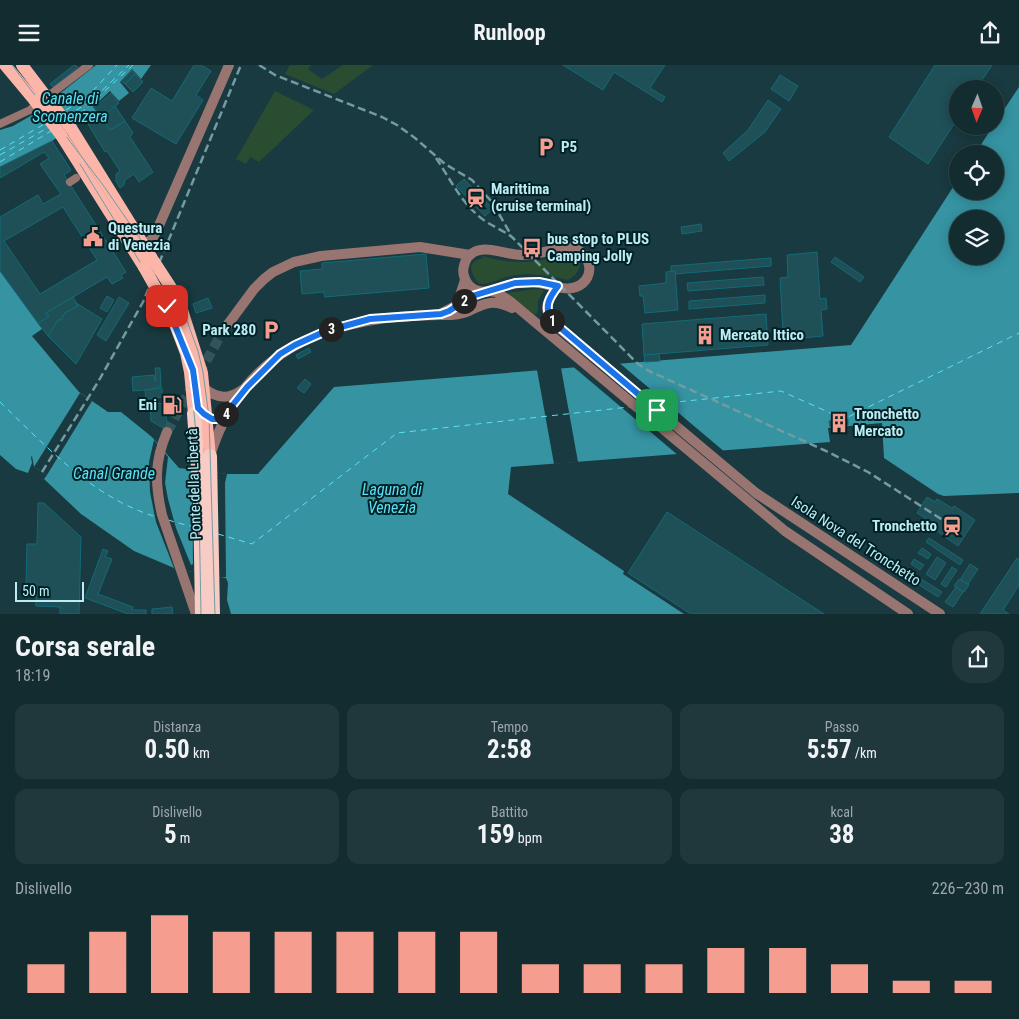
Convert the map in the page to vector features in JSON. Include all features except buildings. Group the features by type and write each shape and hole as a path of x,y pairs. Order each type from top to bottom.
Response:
{"highway":[{"name":"Ponte della Libertà","path":"201,416 206,460 207,584 202,614"},
{"name":"Ponte della Libertà","path":"207,584 213,614"}],"main road":[{"name":"Ponte della Libertà","path":"5,65 40,97"},
{"name":"Ponte della Libertà","path":"22,65 40,97 66,132 144,256 177,315 199,361 205,389 201,416"},
{"name":"Ponte della Libertà","path":"177,315 201,416"}],"street":[{"path":"0,125 12,122 30,110 89,65"},
{"path":"144,256 229,65"},
{"path":"224,335 237,312 254,289 284,266 306,258 420,247 470,255 482,250 519,255 541,253 566,247 580,250 587,258 589,264 586,278 574,288 566,289 531,282 509,285 486,292 441,314"},
{"path":"457,305 465,280 464,267 470,255"},
{"name":"Isola Nova del Tronchetto","path":"465,280 471,288 502,295 785,531 908,614"},
{"name":"Isola Nova del Tronchetto","path":"558,286 549,298 546,309 551,320 558,327 756,493 940,614"},
{"path":"201,416 221,418 247,387 280,354 326,331 370,319 461,314 484,303 493,302 504,304 524,313"},
{"path":"205,389 215,395 224,397 235,395 247,387"},
{"path":"206,460 229,410"},
{"path":"169,434 160,446 156,485 162,515 196,614"}],"green space":[{"path":"290,65 311,65 308,69 322,79 343,65 373,65 334,94 285,74"},
{"path":"275,91 314,110 259,162 250,157 246,164 236,159"},
{"path":"566,253 578,258 580,262 576,273 568,280 546,275 524,274 479,284 471,269 473,262 483,258 483,256 504,261 525,262 556,257"},
{"path":"535,289 544,290 538,301 538,312 535,315 507,293"}],"water":[{"name":"Canale di Scomenzera","path":"96,65 151,65 141,79 132,69 120,82 129,93 119,101 110,91 93,107 96,111 52,141 0,167 0,130 13,126 34,114"},
{"name":"Laguna di Venezia","path":"1019,87 1019,493 944,496 938,494 884,458 882,423 828,428 830,442 511,467 508,494 624,571 623,574 684,614 231,614 227,600 228,583 226,578 174,568 134,551 81,514 44,479 47,475 34,467 32,456 32,463 28,473 16,469 0,455 0,271 42,329 32,336 79,392 108,412 121,412 152,437 179,468 227,474 258,474 334,387 851,345 949,193 949,200 1004,200 1004,145 981,145 987,135 1004,135 1004,110"}],"pier":[{"path":"617,361 726,453 679,456 570,364"},
{"path":"561,368 578,462 554,464 537,370"},
{"path":"80,393 92,401 47,475 34,467"},
{"path":"154,440 168,457 165,483 168,499 176,528 191,565 193,564 192,469 227,474 225,483 226,577 221,578 174,568 156,522 150,492 149,462"}],"ferry route":[{"path":"66,110 87,97 117,65"},
{"path":"67,116 91,101 129,65"},
{"path":"71,119 81,113 133,65"},
{"path":"0,150 46,123"},
{"path":"0,155 49,127"},
{"path":"0,162 51,131"},
{"path":"658,404 781,391 844,419 1019,333"},
{"path":"0,402 53,453 92,484 112,498 134,509 157,517"},
{"path":"218,534 252,544 397,433 629,407"},
{"path":"168,520 193,527"}],"tunnel":[{"path":"199,374 223,331"},
{"path":"167,432 192,387"}],"tram line":[{"path":"12,65 103,185 157,263 183,310 198,351 209,417 215,614"},
{"path":"80,164 162,298 186,353 198,455 201,614"}],"railway":[{"path":"42,472 98,382 143,302 241,65"},
{"path":"259,65 275,75 382,117 397,125 445,164 472,180 492,202 510,233"},
{"path":"436,158 458,192 477,215 512,237 638,364 649,371 868,472 952,526"}],"place":[{"name":"P5","path":"546,147"},
{"name":"Marittima (cruise terminal)","path":"476,198"},
{"name":"Questura di Venezia","path":"93,237"},
{"name":"bus stop to PLUS Camping Jolly","path":"532,248"},
{"name":"Park 280","path":"271,330"},
{"name":"Mercato Ittico","path":"705,335"},
{"name":"Eni","path":"172,405"},
{"name":"Tronchetto Mercato","path":"839,423"},
{"name":"Tronchetto","path":"952,526"}],"route":[{"path":"167,306 193,370 198,408 208,417 218,419 223,417 247,387 280,354 326,331 370,319 441,314 482,292 520,283 547,283 558,286 547,304 547,313 551,320 657,410"}],"water label":[{"name":"Canal Grande","path":"114,473"}]}
